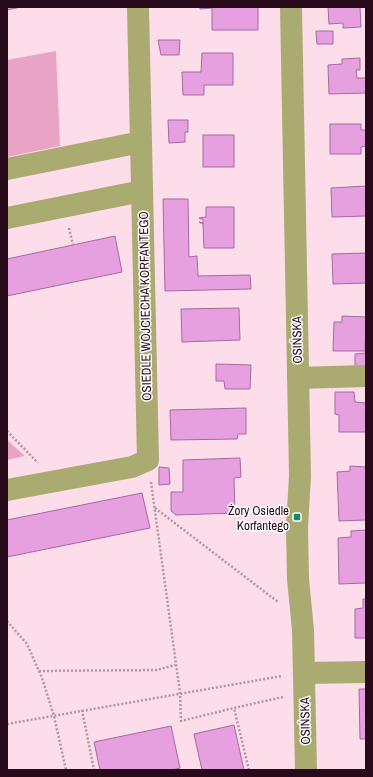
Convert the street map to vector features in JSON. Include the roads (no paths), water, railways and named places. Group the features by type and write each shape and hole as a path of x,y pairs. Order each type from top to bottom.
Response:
{"street":[{"name":"OSIEDLE WOJCIECHA KORFANTEGO","path":"7,490 132,467 148,460 138,7"},
{"name":"OSIŃSKA","path":"291,7 300,476 297,527 298,572 303,630 306,770"},
{"path":"7,169 141,142"},
{"path":"7,218 142,191"},
{"path":"298,378 366,376"},
{"path":"304,673 366,672"}],"place":[{"name":"Żory Osiedle Korfantego","path":"297,517"}]}
